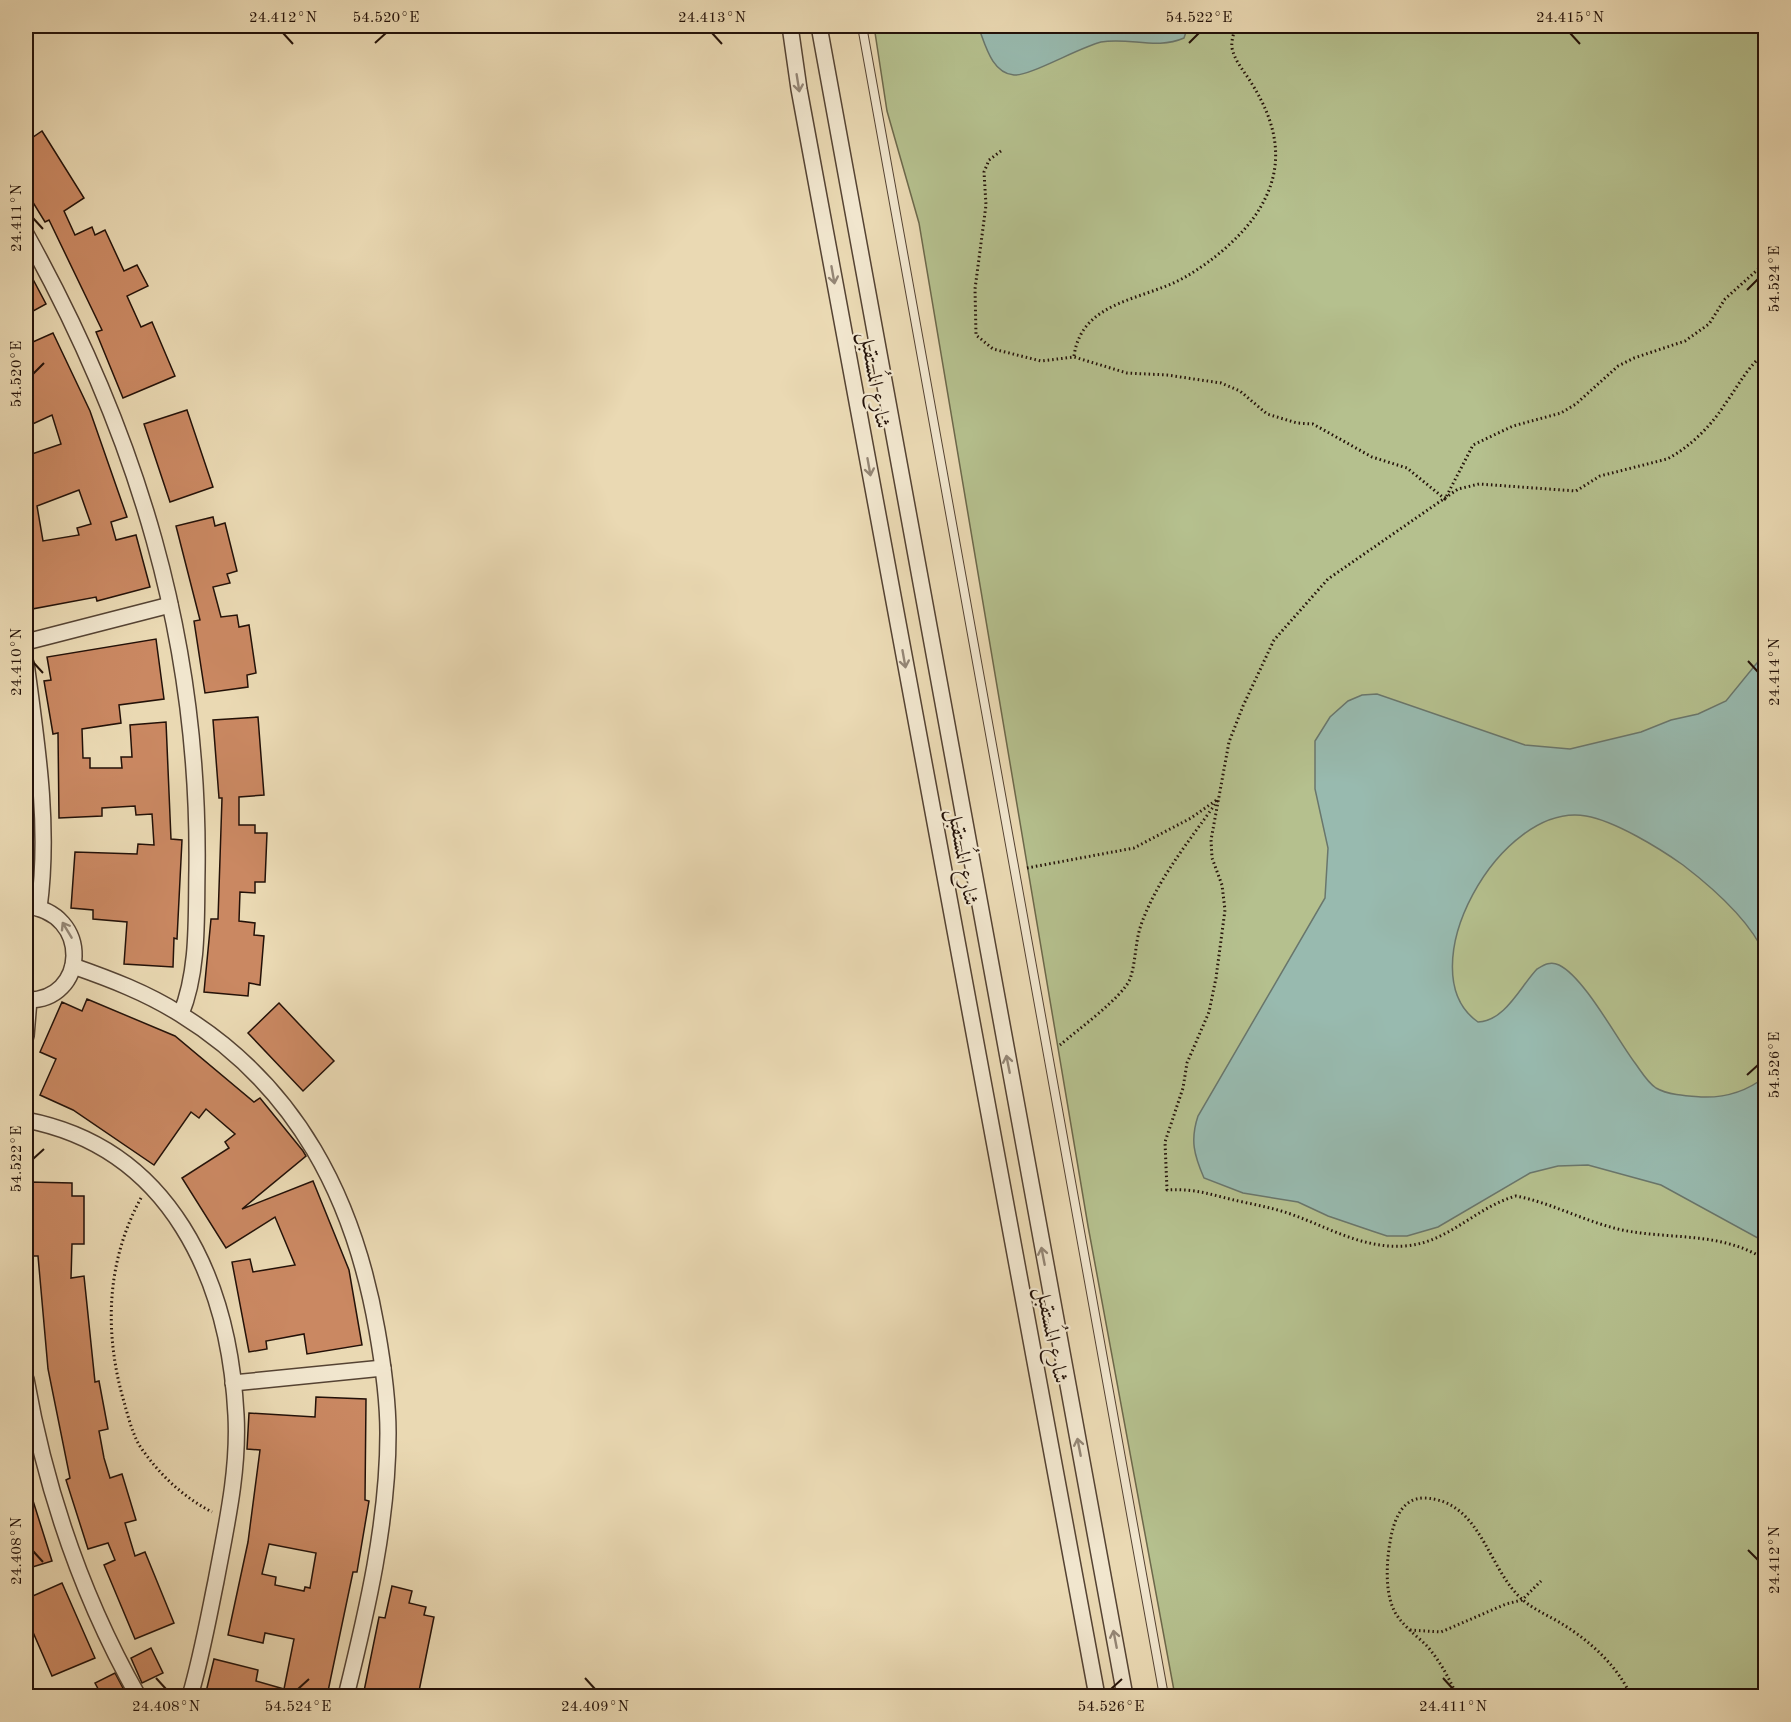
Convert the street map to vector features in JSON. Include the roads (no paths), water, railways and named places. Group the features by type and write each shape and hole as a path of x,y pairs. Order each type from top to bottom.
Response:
{"street":[{"name":"شارع المُستقبل","path":"790,26 799,89 1097,1696"},
{"name":"شارع المُستقبل","path":"819,26 1125,1696"},
{"path":"26,234 64,305 111,408 142,496 170,605 192,746 197,843 191,979 181,1014"},
{"path":"26,642 170,605"},
{"path":"26,663 40,766 42,877 32,907 56,916 68,930 75,953 73,966 61,987 40,999 27,1000 26,1036"},
{"path":"73,966 138,991 181,1014 228,1050 265,1084 304,1133 324,1165 339,1196 363,1264 383,1368 388,1433 382,1512 362,1631 346,1696"},
{"path":"26,1120 65,1130 88,1141 111,1153 149,1183 178,1217 201,1256 222,1323 233,1383 236,1454 227,1519 190,1696"},
{"path":"233,1383 383,1368"},
{"path":"26,1379 45,1469 78,1570 98,1620 138,1696"}],"lane":[{"path":"862,26 1164,1696"}],"water":[{"path":"978,26 1184,26 1187,29 1184,38 1164,43 1101,42 1031,71 1014,75 1006,73 994,63"},
{"path":"1765,653 1765,955 1740,917 1718,894 1683,865 1623,829 1586,816 1554,818 1523,835 1495,861 1473,895 1458,931 1452,967 1458,998 1478,1022 1488,1020 1504,1010 1537,969 1550,963 1559,965 1579,982 1589,995 1644,1076 1656,1088 1672,1094 1701,1097 1735,1093 1765,1077 1765,1242 1661,1185 1588,1165 1558,1166 1530,1173 1438,1227 1407,1236 1387,1236 1328,1216 1298,1202 1243,1193 1204,1178 1194,1147 1198,1116 1325,898 1328,848 1315,789 1315,741 1330,717 1348,701 1362,695 1377,694 1525,745 1570,749 1641,732 1671,720 1698,714 1726,701"}]}
